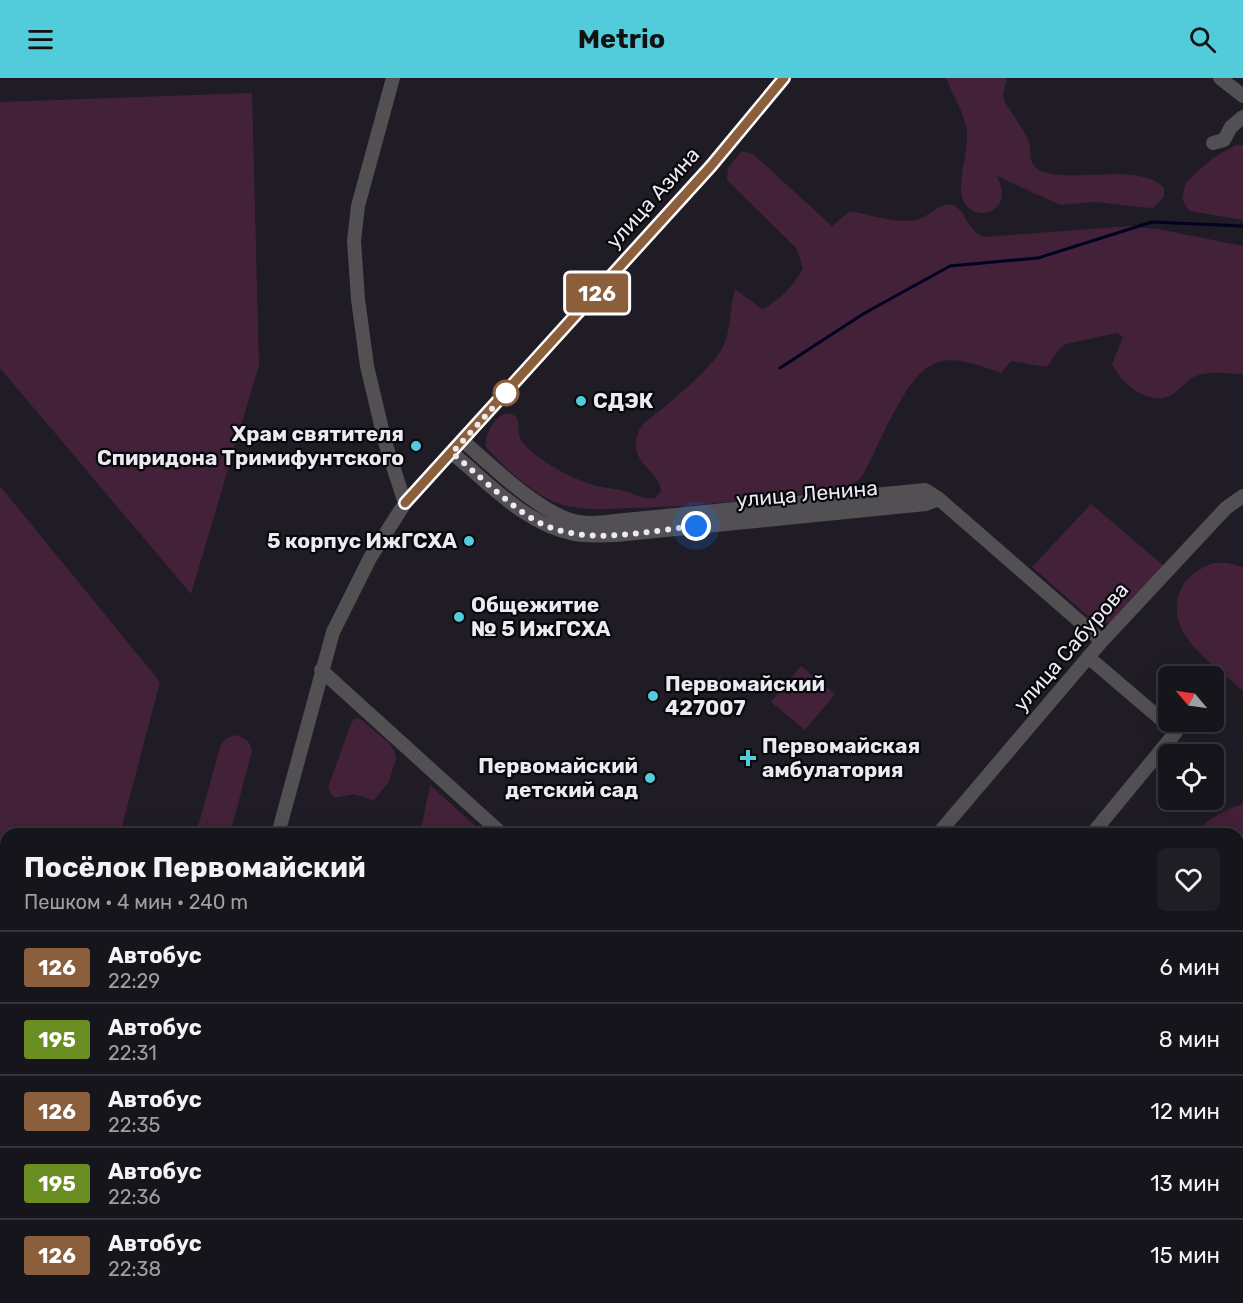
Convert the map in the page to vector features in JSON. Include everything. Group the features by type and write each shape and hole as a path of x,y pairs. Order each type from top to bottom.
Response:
{"street":[{"path":"393,78 358,206 354,241 357,299 368,366 385,442 405,503"},
{"name":"улица Азина","path":"280,828 333,632 370,558 405,503 711,166 784,78"},
{"path":"1220,78 1243,96"},
{"path":"1213,143 1224,140 1231,127 1243,117"},
{"name":"улица Ленина","path":"463,441 536,502 560,516 578,522 606,522 926,490 1102,641"},
{"name":"улица Ленина","path":"452,453 524,513 555,529 576,534 616,535 926,504 939,499"},
{"name":"улица Сабурова","path":"943,828 1102,641 1226,508 1243,496"},
{"path":"1088,657 1176,732 1097,828"},
{"path":"321,670 495,828"}],"shaded area":[{"path":"946,78 1007,78 1003,95 1005,102 1027,137 1032,162 1036,168 1047,173 1062,175 1137,176 1153,180 1164,188 1164,197 1154,207 1147,208 1096,202 1060,205 997,176 1002,193 998,205 994,210 983,213 971,210 966,205 961,191 967,142 966,127"},
{"path":"252,93 259,365 191,594 0,368 0,102"},
{"path":"1236,145 1243,145 1243,220 1190,211 1182,198 1186,182 1214,157"},
{"path":"742,151 753,154 832,226 850,211 885,219 912,221 940,207 952,205 960,210 973,229 983,237 1131,226 1243,246 1243,374 1201,374 1192,378 1170,396 1153,398 1136,391 1122,378 1112,364 1123,337 1117,333 1066,344 1059,349 1047,367 1011,361 1001,373 954,360 938,362 926,368 904,394 863,475 856,482 835,491 707,504 612,509 575,507 548,499 519,479 486,447 489,431 500,416 511,414 517,418 520,438 525,445 535,455 567,474 593,485 655,498 661,491 659,484 637,452 636,444 641,427 699,376 718,355 726,339 735,289 762,309 780,297 800,274 803,268 796,248 727,180 728,168"},
{"path":"0,486 160,682 122,828 0,828"},
{"path":"1091,504 1164,566 1115,622 1111,623 1100,622 1087,615 1032,567"},
{"path":"1213,563 1227,563 1243,567 1243,691 1224,675 1224,666 1214,666 1197,650 1180,625 1177,612 1180,591 1187,580"},
{"path":"801,666 835,694 805,730 771,702"},
{"path":"359,718 388,742 396,758 389,782 374,800 358,795 336,798 330,793 328,787 351,724 354,719"},
{"path":"235,735 242,737 250,744 252,751 232,828 198,828 220,747 225,739"},
{"path":"430,785 477,828 421,828"},
{"path":"1243,804 1243,828 1201,828 1217,815"}],"waterway":[{"path":"780,368 863,314 950,266 1038,258 1152,222 1243,226"}],"bus line":[{"name":"126","path":"405,503 711,166 784,78"}],"place":[{"name":"СДЭК","path":"581,401"},
{"name":"Храм святителя Спиридона Тримифунтского","path":"416,446"},
{"name":"5 корпус ИжГСХА","path":"469,541"},
{"name":"Общежитие № 5 ИжГСХА","path":"459,617"},
{"name":"Первомайский 427007","path":"653,696"},
{"name":"Первомайская амбулатория","path":"748,758"},
{"name":"Первомайский детский сад","path":"650,778"}],"route":[{"path":"506,393 510,389 452,453 524,513 555,529 596,536 696,526"}]}
